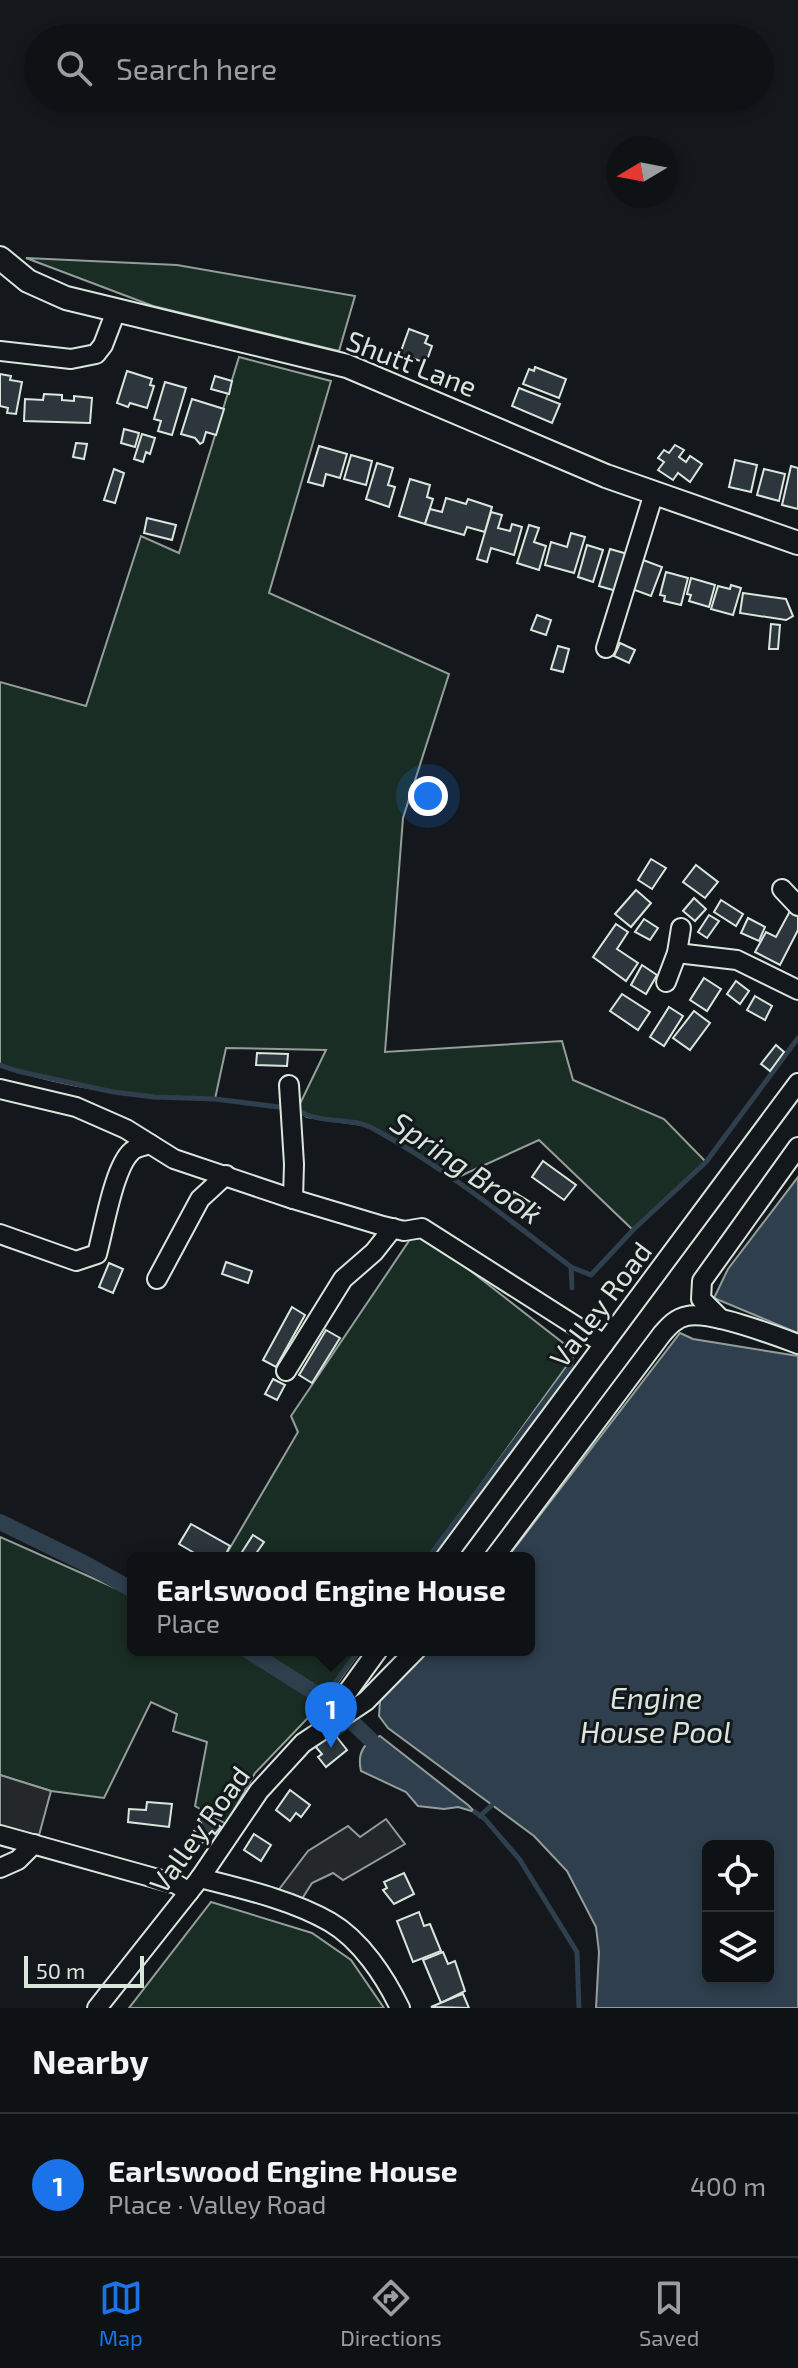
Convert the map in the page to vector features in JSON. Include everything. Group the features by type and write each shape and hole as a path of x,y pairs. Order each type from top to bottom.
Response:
{"main road":[{"name":"Shutt Lane","path":"0,258 16,272 66,298 347,366 654,493 798,543"}],"street":[{"path":"0,351 71,359 96,354 103,345 116,311"},
{"path":"606,648 654,493"},
{"path":"782,889 798,906"},
{"path":"666,982 677,953 681,928"},
{"path":"677,953 737,960 798,990"},
{"name":"Valley Road","path":"449,1552 798,1083"},
{"path":"289,1085 293,1199"},
{"path":"0,1089 76,1107 126,1129 174,1159 293,1199 404,1231 422,1228 604,1344"},
{"path":"0,1234 76,1261 97,1254 115,1175 132,1150 150,1144"},
{"path":"724,1320 701,1299 702,1281 798,1147"},
{"path":"157,1279 200,1199 226,1175"},
{"path":"286,1371 343,1279 374,1252 393,1228"},
{"path":"498,1552 662,1334 675,1321 685,1316 724,1320 798,1344"},
{"name":"Valley Road","path":"97,2008 195,1885 259,1791 303,1743 333,1720 341,1701 374,1656"},
{"path":"333,1720 366,1701 410,1656"},
{"path":"0,1835 176,1884 277,1901 331,1923 364,1952 390,1988 400,2008"},
{"path":"0,1868 18,1860 34,1844"}],"green space":[{"path":"26,258 177,265 355,296 339,351 153,306"},
{"path":"239,357 331,381 269,593 449,674 403,818 385,1052 562,1041 573,1080 664,1119 706,1162 633,1230 539,1140 456,1178 370,1126 307,1117 297,1110 326,1050 226,1048 215,1099 106,1091 52,1081 0,1065 0,682 86,706 141,536 179,553"},
{"path":"417,1229 576,1353 432,1552 228,1552 298,1432 291,1416"},
{"path":"0,1537 127,1593 127,1656 357,1656 326,1699 255,1773 226,1824 195,1806 207,1742 173,1731 177,1714 151,1702 104,1798 51,1791 0,1775"},
{"path":"211,1902 312,1933 351,1960 384,2008 129,2008"}],"shaded area":[{"path":"0,1775 51,1791 38,1839 0,1827"},
{"path":"386,1819 405,1844 343,1880 333,1873 312,1883 300,1902 277,1892 308,1851 348,1826 360,1837"}],"water":[{"path":"798,1177 798,1333 714,1298 728,1269"},
{"name":"Engine House Pool","path":"680,1333 693,1339 798,1356 798,2008 596,2008 599,1952 596,1927 567,1871 534,1836 388,1728 379,1716 380,1700 423,1656 535,1656 535,1552 512,1552"},
{"path":"380,1736 475,1812 458,1807 418,1806 406,1792 361,1771 363,1749"}],"building":[{"path":"409,329 428,336 425,343 432,346 426,363 400,354"},
{"path":"535,367 566,379 559,398 523,384 529,369 534,371"},
{"path":"127,371 152,379 150,385 154,386 147,408 117,403"},
{"path":"0,374 22,382 16,414 7,413 8,408 0,406"},
{"path":"215,376 232,381 229,394 211,389"},
{"path":"165,382 186,388 172,435 158,431 161,421 154,419"},
{"path":"519,388 560,404 552,423 512,406"},
{"path":"44,394 62,395 62,400 74,401 74,396 92,398 90,423 24,421 25,399 43,400"},
{"path":"192,399 224,409 216,435 206,432 200,444 195,438 181,434"},
{"path":"124,429 139,433 135,447 121,443"},
{"path":"142,434 155,438 150,454 146,452 143,462 134,459"},
{"path":"76,443 87,444 84,459 73,457"},
{"path":"675,445 684,450 679,457 686,462 690,456 702,464 690,482 678,473 673,480 658,470 664,462 658,458 664,450 669,453"},
{"path":"319,446 347,454 340,478 326,474 323,486 308,482"},
{"path":"351,455 372,461 366,485 344,479"},
{"path":"735,460 757,465 751,492 729,487"},
{"path":"377,463 393,468 388,485 395,487 389,507 366,499"},
{"path":"791,466 798,468 798,509 782,505"},
{"path":"114,469 124,473 115,503 104,500"},
{"path":"764,469 785,474 779,501 757,495"},
{"path":"410,479 430,485 427,497 433,499 425,524 399,516"},
{"path":"446,498 466,504 468,499 492,507 485,532 467,527 464,535 425,524 430,509 442,512"},
{"path":"491,512 502,515 498,528 510,531 512,524 522,527 514,555 491,548 487,562 477,559"},
{"path":"147,518 176,525 172,540 144,533"},
{"path":"529,525 539,528 534,542 546,546 539,570 517,563"},
{"path":"571,533 585,537 574,573 545,565 551,542 567,547"},
{"path":"587,545 603,550 593,582 578,577"},
{"path":"610,549 631,555 620,592 599,586"},
{"path":"643,560 662,567 651,596 632,589"},
{"path":"666,572 688,578 681,605 664,601 665,596 660,595"},
{"path":"691,578 715,585 709,607 689,601 691,595 687,594"},
{"path":"731,585 741,588 733,615 711,609 718,586 730,589"},
{"path":"743,593 786,599 793,616 786,620 740,613"},
{"path":"537,615 551,620 546,635 531,630"},
{"path":"771,624 780,625 778,649 769,649"},
{"path":"620,643 635,650 629,663 614,656"},
{"path":"558,646 569,649 563,672 551,669"},
{"path":"651,859 666,868 652,889 638,880"},
{"path":"696,865 718,882 705,898 683,882"},
{"path":"636,890 651,903 631,927 615,914"},
{"path":"694,898 706,909 695,921 683,911"},
{"path":"721,900 743,914 736,926 714,912"},
{"path":"790,911 798,915 798,930 780,965 755,952 766,932 776,937"},
{"path":"709,915 719,921 707,938 698,932"},
{"path":"748,918 765,927 759,941 741,933"},
{"path":"644,919 658,928 650,940 635,932"},
{"path":"616,924 628,932 617,949 638,963 626,981 593,957"},
{"path":"642,965 657,975 646,994 631,985"},
{"path":"704,978 721,989 707,1011 690,1000"},
{"path":"736,981 749,991 740,1004 727,994"},
{"path":"622,994 650,1012 638,1030 610,1011"},
{"path":"755,996 772,1006 765,1020 747,1010"},
{"path":"669,1007 683,1016 664,1046 650,1037"},
{"path":"694,1011 710,1023 690,1050 673,1038"},
{"path":"776,1045 784,1052 770,1071 761,1064"},
{"path":"257,1053 288,1054 287,1066 256,1065"},
{"path":"543,1161 576,1185 564,1200 532,1177"},
{"path":"514,1192 540,1208 531,1222 506,1206"},
{"path":"226,1262 252,1271 248,1283 222,1274"},
{"path":"109,1263 123,1269 113,1293 99,1287"},
{"path":"292,1307 305,1315 276,1367 263,1360"},
{"path":"326,1330 340,1338 312,1383 299,1375"},
{"path":"273,1379 285,1385 277,1400 265,1394"},
{"path":"191,1524 230,1546 227,1552 193,1552 179,1544"},
{"path":"253,1535 264,1542 257,1552 242,1552"},
{"path":"332,1731 347,1750 326,1767 318,1757 322,1754 315,1746"},
{"path":"290,1790 310,1805 301,1817 296,1813 290,1821 276,1810"},
{"path":"147,1802 172,1804 169,1827 128,1822 129,1809 146,1810"},
{"path":"204,1813 221,1827 215,1834 212,1831 206,1837 196,1828"},
{"path":"194,1831 205,1840 194,1853 183,1845"},
{"path":"254,1834 271,1845 261,1861 244,1850"},
{"path":"404,1873 414,1894 394,1904 383,1890 387,1888 384,1882"},
{"path":"419,1912 424,1926 430,1924 441,1951 413,1962 397,1921"},
{"path":"443,1952 448,1964 455,1961 465,1991 441,2003 423,1960"},
{"path":"463,1994 469,2008 431,2007 457,1996"}],"waterway":[{"name":"Spring Brook","path":"297,1110 306,1115 374,1129 451,1177 571,1267 591,1275 633,1230 706,1162 798,1038"},
{"name":"Spring Brook","path":"0,1065 113,1092 287,1108"},
{"path":"571,1267 572,1288"},
{"path":"432,1552 571,1366 571,1358"},
{"path":"0,1522 127,1587"},
{"path":"257,1656 331,1703"},
{"path":"324,1698 355,1656"},
{"path":"350,1720 371,1740"},
{"path":"335,1736 352,1723"},
{"path":"480,1816 492,1805"},
{"path":"475,1812 485,1819 520,1860 577,1952 579,2008"}],"place":[{"name":"Earlswood Engine House","path":"331,1748"}]}
